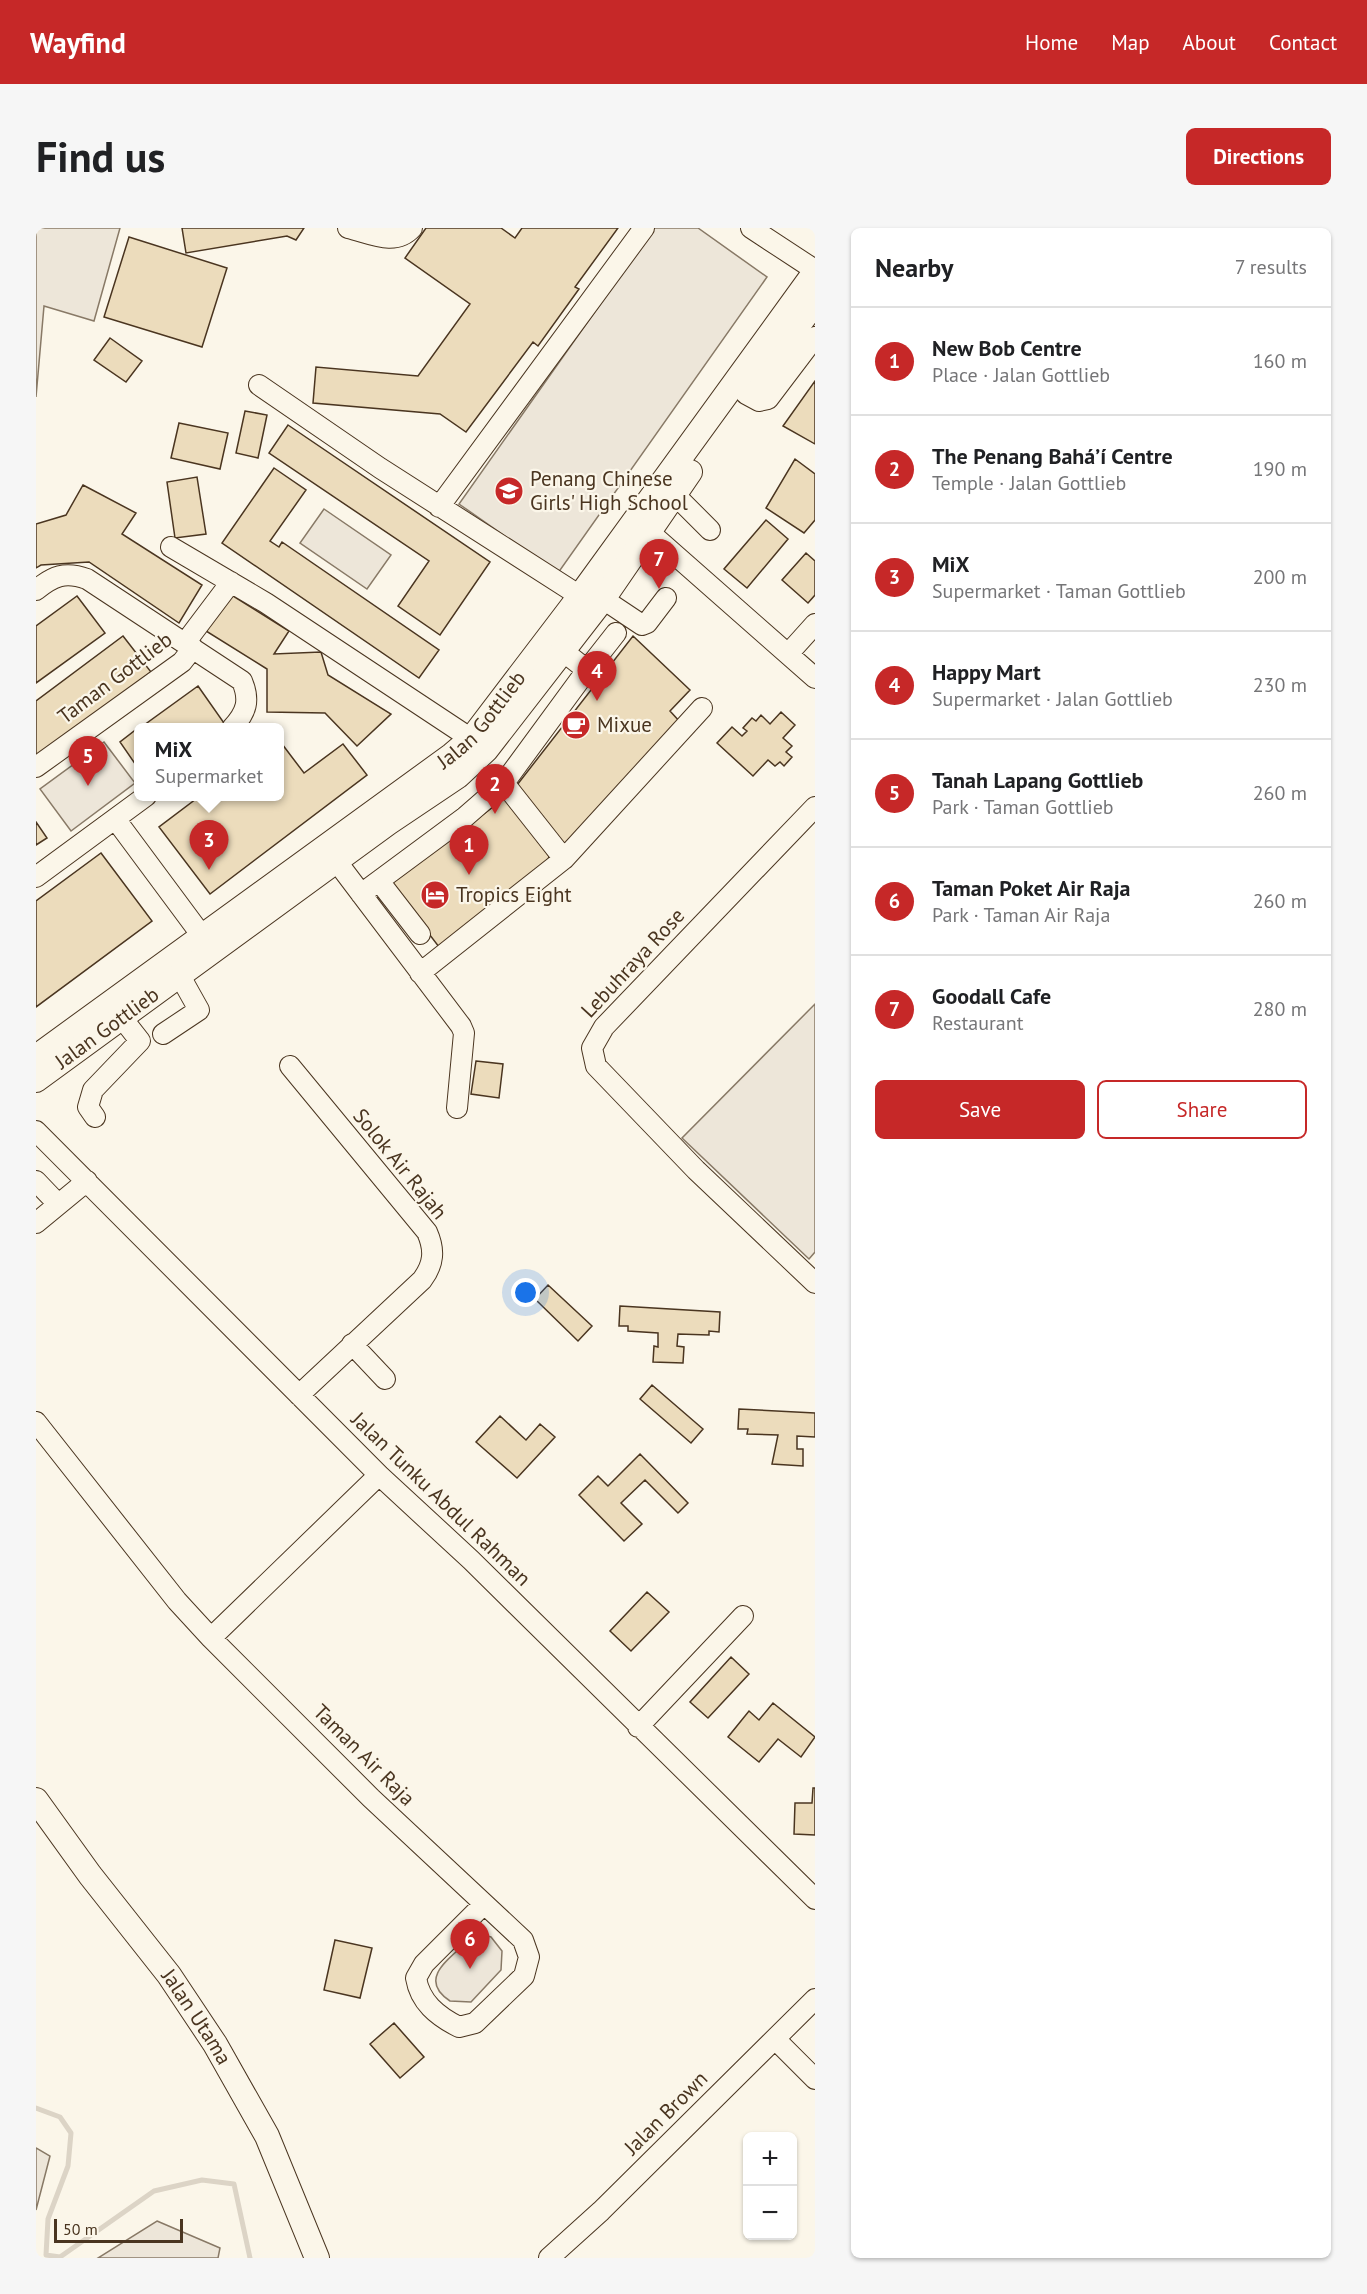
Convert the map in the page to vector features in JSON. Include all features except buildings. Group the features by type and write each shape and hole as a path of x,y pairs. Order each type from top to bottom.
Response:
{"main road":[{"name":"Jalan Gottlieb","path":"36,1058 208,944 331,854 458,776 479,744 592,598 815,271"},
{"name":"Jalan Gottlieb","path":"642,525 674,494 815,303"},
{"name":"Jalan Gottlieb","path":"479,744 564,652 592,598"},
{"name":"Jalan Gottlieb","path":"36,1080 180,976 208,944"},
{"name":"Jalan Utama","path":"36,1800 90,1875 169,1975 215,2044 267,2136 317,2258"}],"street":[{"path":"348,228 394,239 406,235 412,228"},
{"path":"439,507 644,228"},
{"path":"751,228 815,271"},
{"path":"746,394 759,401 768,399 815,337"},
{"path":"259,385 439,507 642,625 647,623 666,598"},
{"path":"674,494 710,531"},
{"path":"642,525 815,678"},
{"path":"171,547 231,582 479,744"},
{"name":"Taman Gottlieb","path":"36,590 55,576 67,574 87,579 242,681 248,695 246,709 236,723"},
{"path":"189,646 231,582"},
{"path":"788,654 815,624"},
{"path":"361,894 465,817 504,783 616,633"},
{"name":"Taman Gottlieb","path":"36,767 182,662 189,646"},
{"path":"564,652 587,670"},
{"path":"420,973 564,859 702,708"},
{"path":"504,783 564,859"},
{"path":"36,877 140,801"},
{"name":"Lebuhraya Rose","path":"815,807 604,1027 593,1044 592,1058 596,1066 696,1170 815,1283"},
{"path":"116,820 208,944"},
{"path":"331,854 447,1007 464,1033 457,1108"},
{"path":"379,880 420,934"},
{"path":"163,1034 200,1010 180,976"},
{"path":"95,1117 88,1107 93,1090 140,1041 122,1018"},
{"name":"Solok Air Rajah","path":"290,1066 426,1232 431,1243 431,1268 423,1280 299,1395"},
{"name":"Jalan Tunku Abdul Rahman","path":"36,1131 379,1475 471,1560 815,1899"},
{"path":"36,1181 58,1204"},
{"path":"36,1223 87,1181"},
{"path":"352,1344 385,1379"},
{"name":"Taman Air Raja","path":"36,1422 177,1601 211,1638 371,1797 523,1940 529,1957 524,1976 475,2024 459,2027 441,2018 419,1994 416,1978 424,1964 484,1904"},
{"path":"211,1638 379,1475"},
{"path":"638,1727 743,1616"},
{"name":"Jalan Brown","path":"549,2258 601,2211 815,1999"},
{"path":"775,2039 815,2079"}],"shaded area":[{"path":"36,228 120,228 94,321 44,306 36,397"},
{"path":"654,228 698,228 767,277 558,573 459,504"},
{"path":"324,509 391,555 367,589 300,543"},
{"path":"104,742 134,782 71,831 40,789"},
{"path":"815,1004 815,1252 809,1259 682,1138"},
{"path":"479,1934 491,1937 502,1951 501,1970 471,2002 450,2001 440,1992 436,1984 437,1976 447,1960"},
{"path":"36,2148 50,2156 36,2210"},
{"path":"157,2221 220,2248 218,2258 98,2258"}],"waterway":[{"path":"36,2108 60,2117 71,2133 68,2166 48,2219 46,2255 60,2257 154,2191 202,2180 234,2184 250,2258"}],"place":[{"name":"Penang Chinese Girls' High School","path":"509,491"},
{"name":"Goodall Cafe","path":"659,589"},
{"name":"Happy Mart","path":"597,701"},
{"name":"Mixue","path":"576,725"},
{"name":"Tanah Lapang Gottlieb","path":"88,786"},
{"name":"The Penang Bahá’í Centre","path":"495,814"},
{"name":"MiX","path":"209,870"},
{"name":"New Bob Centre","path":"469,875"},
{"name":"Tropics Eight","path":"435,895"},
{"name":"Taman Poket Air Raja","path":"470,1969"}]}
